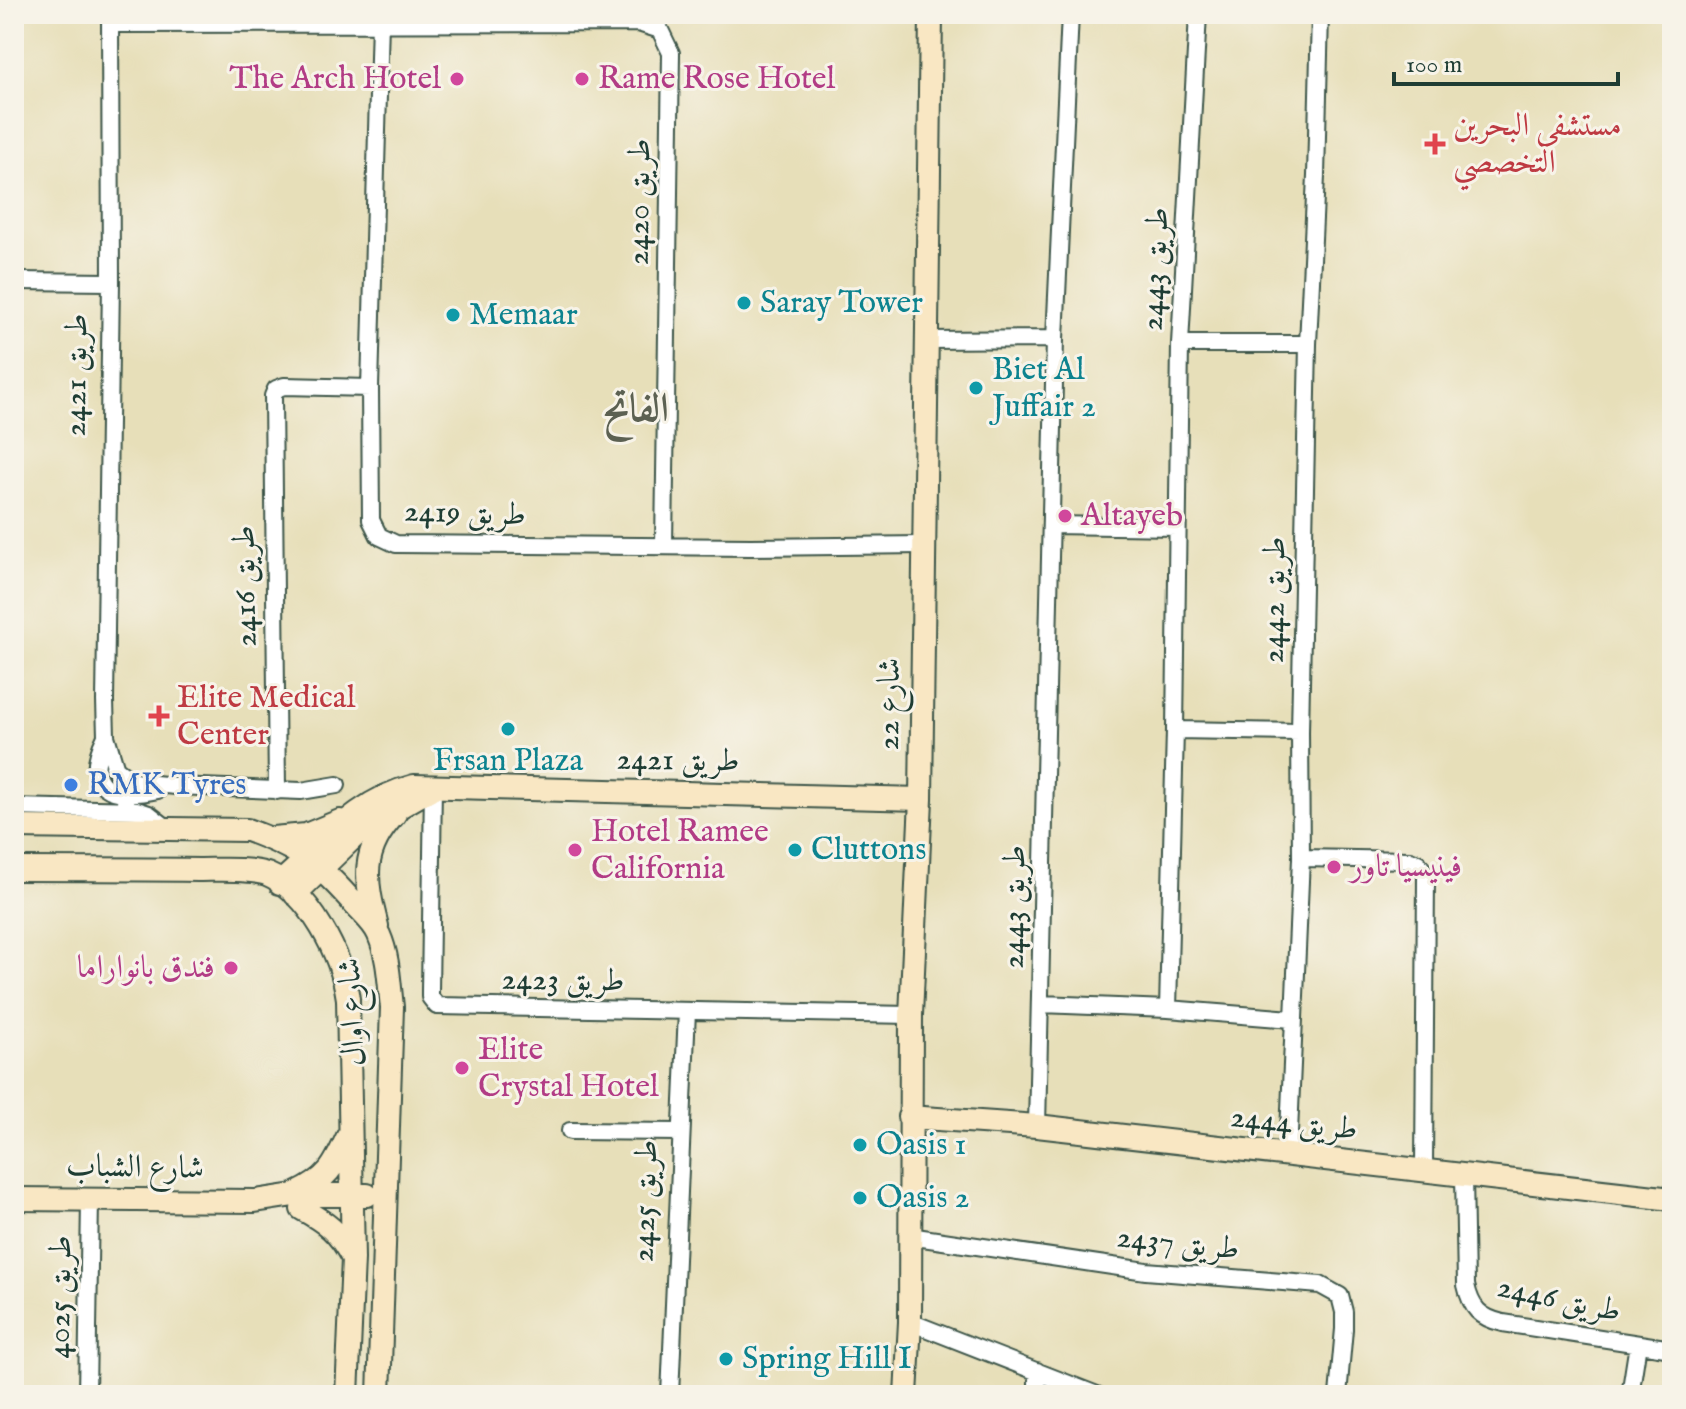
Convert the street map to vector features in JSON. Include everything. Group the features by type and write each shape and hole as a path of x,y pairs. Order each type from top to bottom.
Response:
{"street":[{"name":"شارع 22","path":"906,1395 910,1322 911,1015 921,799 931,14"},
{"name":"طريق 2443","path":"1037,1126 1055,339 1070,14"},
{"name":"طريق 2443","path":"1168,1009 1180,344 1198,14"},
{"name":"طريق 2442","path":"1288,1156 1301,858 1300,732 1308,344 1320,14"},
{"name":"طريق 2420","path":"110,19 638,23 660,30 671,53 664,545"},
{"name":"طريق 2421","path":"110,19 111,282 106,736 126,802"},
{"name":"طريق 2419","path":"380,21 370,388 371,520 379,536 396,544 923,545"},
{"path":"14,281 111,282"},
{"path":"925,340 1055,339"},
{"path":"1180,344 1308,344"},
{"name":"طريق 2416","path":"277,791 273,396 276,389 284,386 370,388"},
{"path":"1052,525 1177,527"},
{"path":"1175,730 1300,732"},
{"name":"طريق 2421","path":"106,736 98,754 97,771 104,786 167,828"},
{"name":"طريق 2421","path":"114,767 134,782 176,786 277,791 314,790 337,785"},
{"name":"طريق 2421","path":"14,807 126,802 176,786"},
{"name":"طريق 2421","path":"315,863 348,818 396,790 414,786 921,799"},
{"name":"طريق 2421","path":"287,889 315,863 363,828 433,787"},
{"name":"طريق 2423","path":"433,787 430,997 437,1006 911,1015"},
{"path":"378,931 367,889 367,863 380,832 404,804"},
{"path":"271,838 306,835 348,818"},
{"name":"شارع اوال","path":"14,827 247,830 271,838 315,863 378,931 387,960 392,1007 380,1394"},
{"path":"1301,858 1410,860 1418,863 1426,875 1424,1170"},
{"path":"14,869 229,871 266,874 287,889"},
{"name":"شارع اوال","path":"287,889 330,938 346,986 353,1202 347,1395"},
{"name":"طريق 2443","path":"1041,1004 1168,1009 1292,1019"},
{"name":"طريق 2425","path":"670,1395 687,1011"},
{"name":"طريق 2444","path":"909,1117 1037,1126 1672,1199"},
{"path":"352,1127 329,1173 298,1202 343,1238 353,1259"},
{"path":"570,1131 681,1132"},
{"name":"طريق 2446","path":"1464,1176 1466,1285 1470,1300 1479,1313 1503,1323 1672,1349"},
{"name":"شارع الشباب","path":"14,1199 384,1202"},
{"name":"طريق 4025","path":"87,1395 90,1200"},
{"name":"طريق 2437","path":"909,1236 1146,1271 1320,1285 1340,1296 1344,1312 1338,1395"},
{"path":"910,1322 1097,1395"},
{"path":"1630,1395 1638,1344"},
{"path":"1037,1371 1037,1395"}],"place":[{"name":"The Arch Hotel","path":"457,79"},
{"name":"Rame Rose Hotel","path":"582,79"},
{"name":"مستشفى البحرين التخصصي","path":"1435,144"},
{"name":"Saray Tower","path":"744,303"},
{"name":"Memaar","path":"453,315"},
{"name":"Biet Al Juffair 2","path":"976,388"},
{"name":"Altayeb","path":"1065,516"},
{"name":"Elite Medical Center","path":"159,716"},
{"name":"Frsan Plaza","path":"508,729"},
{"name":"RMK Tyres","path":"71,785"},
{"name":"Hotel Ramee California","path":"575,850"},
{"name":"Cluttons","path":"795,850"},
{"name":"فينيسيا تاور","path":"1334,867"},
{"name":"فندق بانواراما","path":"231,968"},
{"name":"Elite Crystal Hotel","path":"462,1068"},
{"name":"Oasis 1","path":"860,1145"},
{"name":"Oasis 2","path":"860,1198"},
{"name":"Spring Hill I","path":"726,1359"}],"district":[{"name":"الفاتح","path":"636,410"}]}
